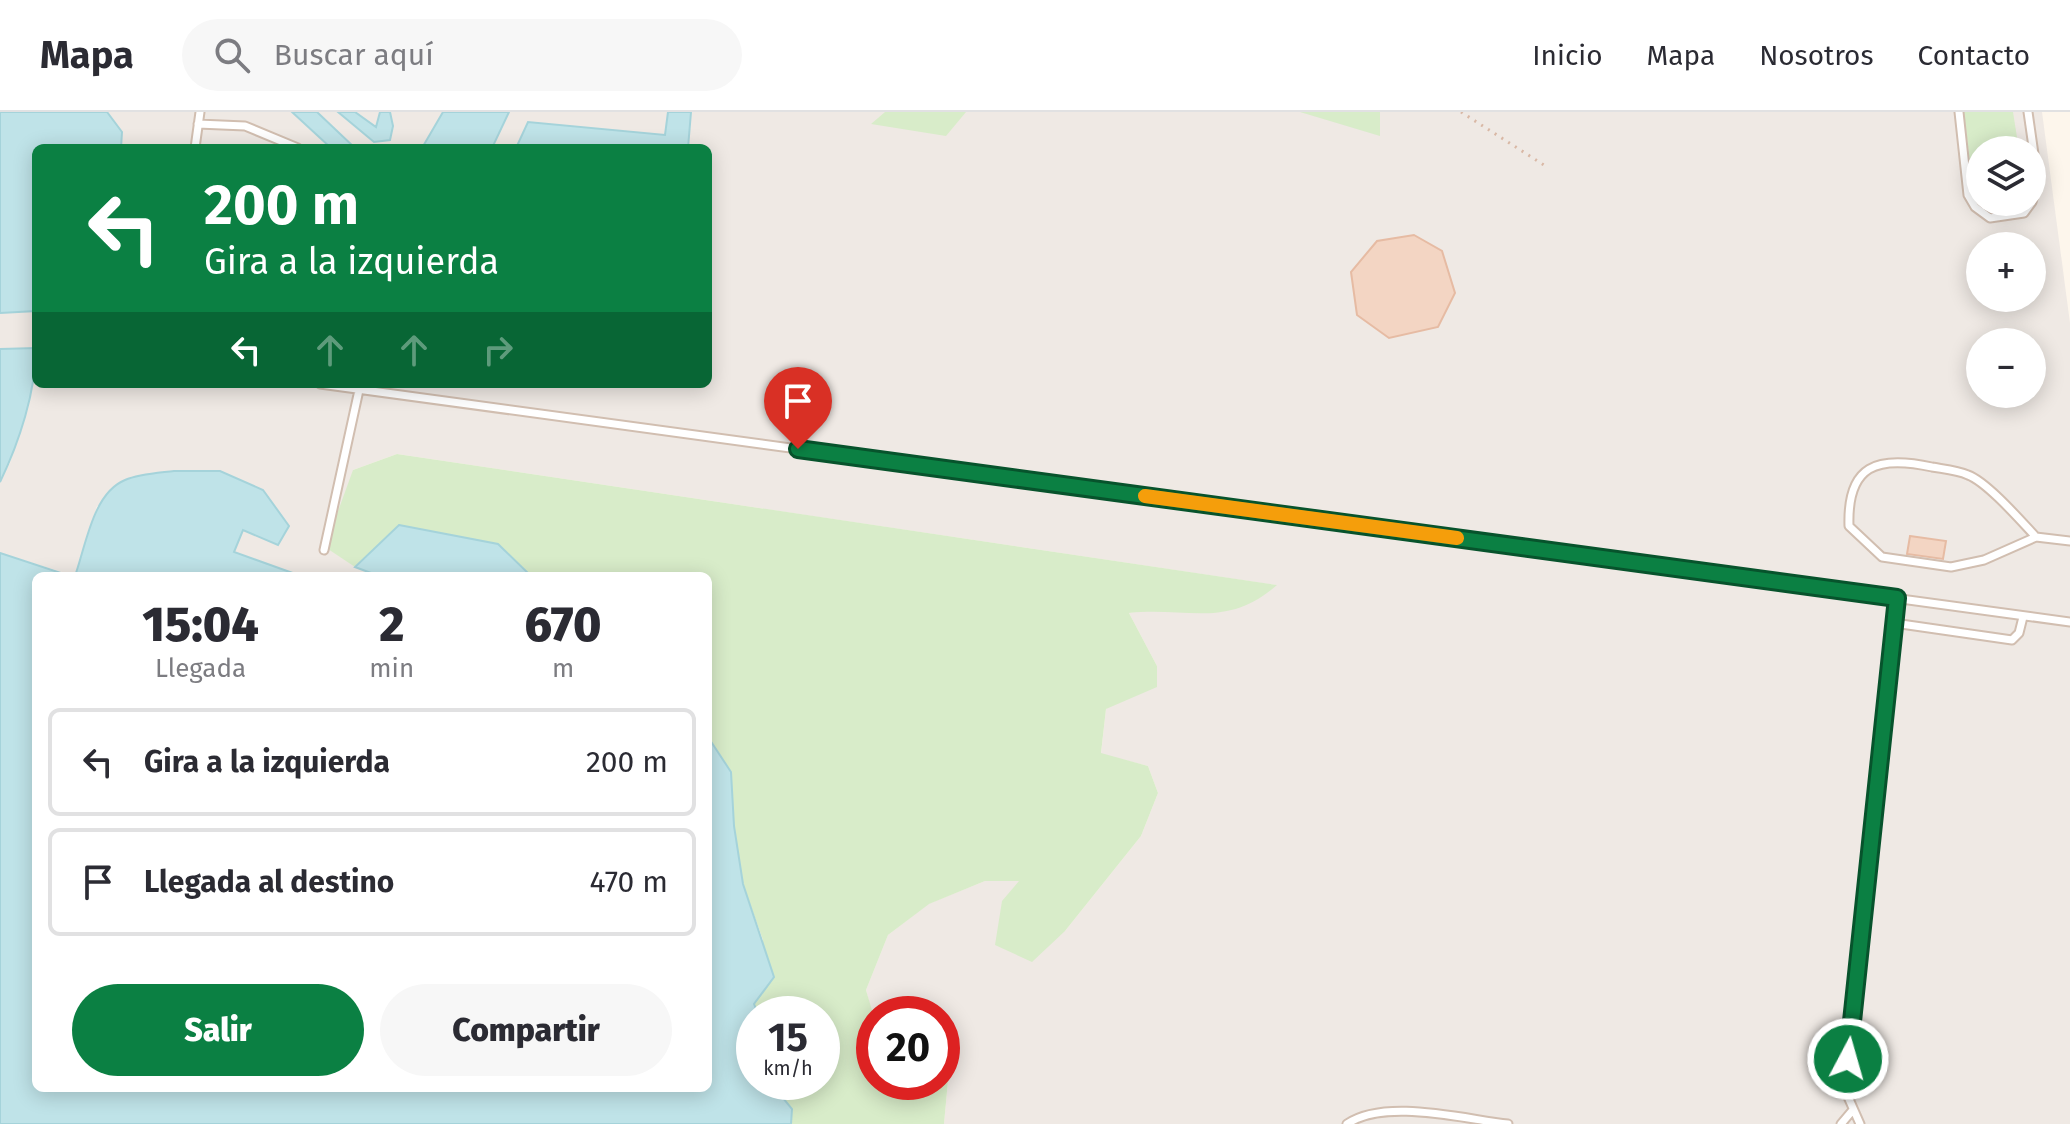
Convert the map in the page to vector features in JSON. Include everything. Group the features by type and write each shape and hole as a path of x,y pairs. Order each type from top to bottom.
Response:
{"lane":[{"path":"196,144 200,112"},
{"path":"1959,112 1966,177"},
{"path":"2028,112 2031,136"},
{"path":"198,124 245,126 288,144"},
{"path":"346,388 2070,622"},
{"path":"324,550 359,390"},
{"path":"2036,537 1970,475 1911,462 1891,462 1873,466 1852,486 1849,526 1882,557 1951,567 1984,560 2036,537 2070,541"},
{"path":"1860,1124 1845,1090 1897,598"},
{"path":"1894,623 2012,640 2019,633 2023,617"},
{"path":"1347,1124 1359,1116 1385,1110 1508,1124"},
{"path":"1841,1124 1852,1111"}],"path":[{"path":"1461,112 1547,167"}],"shaded area":[{"path":"107,112 2042,112 2045,136 1966,136 1966,216 2046,216 2046,142 2070,323 2070,1124 944,1124 946,1100 960,1100 960,996 868,996 866,990 888,935 928,904 985,881 1020,881 1065,931 1141,836 1158,793 1148,766 1101,754 1106,709 1157,666 1129,613 1276,585 397,454 353,470 355,567 368,572 290,572 233,552 243,530 289,526 97,506 76,572 62,572 0,553 0,482 10,463 32,386 712,388 712,144 121,144 122,132"},
{"path":"32,311 32,348 0,349 0,313"}],"green space":[{"path":"885,112 966,112 946,136 871,124"},
{"path":"1300,112 1380,112 1380,136"},
{"path":"1964,112 2013,112 2017,136 1967,136"},
{"path":"397,454 1277,585 1259,599 1224,612 1129,613 1157,666 1157,687 1106,709 1101,753 1148,766 1158,793 1141,836 1065,931 1032,962 995,945 1002,901 1019,881 985,881 929,904 888,935 866,990 868,996 856,996 856,1100 946,1100 944,1124 791,1124 792,1109 785,1100 840,1100 840,996 754,996 763,940 743,884 734,826 731,772 712,743 712,572 527,572 498,544 399,525 355,567 325,547 353,470"}],"water":[{"path":"0,112 107,112 122,132 121,144 32,144 32,311 0,313"},
{"path":"292,112 317,112 351,144 327,144"},
{"path":"338,112 355,112 376,127 380,112 390,112 393,126 390,140 374,142"},
{"path":"443,112 509,112 494,144 424,144"},
{"path":"668,112 691,112 688,144 518,144 528,122 665,135"},
{"path":"32,348 32,386 25,416 0,482 0,349"},
{"path":"174,471 220,471 263,490 289,526 278,545 243,530 234,552 290,572 76,572 92,521 105,496 114,487 136,476"},
{"path":"399,525 498,544 527,572 368,572 355,567"},
{"path":"0,553 58,572 32,572 32,1092 712,1092 712,743 731,772 734,826 743,884 774,977 760,996 736,996 736,1100 785,1100 792,1109 791,1124 0,1124"}],"building":[{"path":"1414,235 1442,251 1455,293 1438,327 1389,338 1357,315 1351,272 1377,241"},
{"path":"1910,536 1946,541 1943,559 1907,554"}],"slow traffic":[{"path":"1145,496 1457,538"}],"route":[{"path":"798,449 1897,598 1848,1059"}]}
